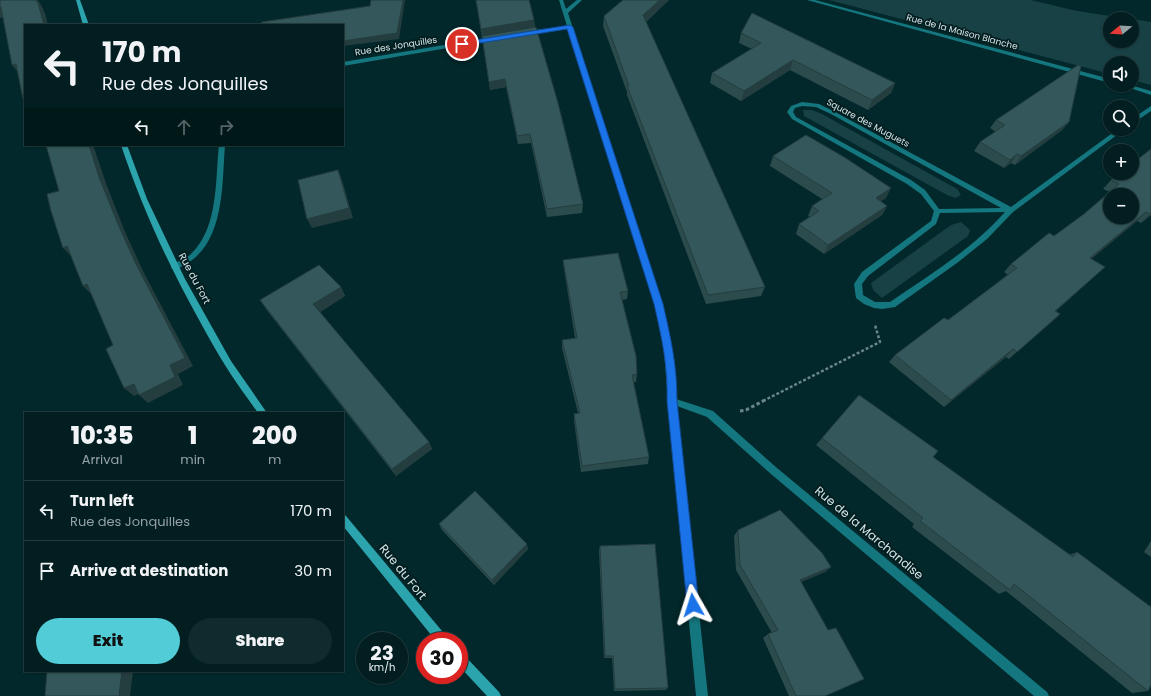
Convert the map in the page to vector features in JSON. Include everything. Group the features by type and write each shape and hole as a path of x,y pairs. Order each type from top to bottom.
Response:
{"street":[{"path":"78,0 86,24"},
{"path":"561,0 659,304 669,348 672,374 672,401 702,696"},
{"path":"565,13 580,0"},
{"name":"Rue de la Maison Blanche","path":"809,0 1103,79"},
{"path":"523,34 570,27"},
{"name":"Rue des Jonquilles","path":"344,64 500,38"},
{"path":"1139,89 1151,93"},
{"name":"Square des Muguets","path":"937,211 923,192 909,182 794,118 790,112 793,107 802,104 816,105 1012,210"},
{"path":"1139,117 1151,108"},
{"path":"1012,210 937,211 934,222 865,274 858,284 859,296 868,303 880,307 892,305 983,240 998,227 1012,210 1112,136"},
{"name":"Rue du Fort","path":"124,146 144,198 176,267 224,357 262,412"},
{"path":"176,267 194,256 206,241 214,222 222,146"},
{"name":"Rue de la Marchandise","path":"672,401 710,414 780,476 1044,696"},
{"name":"Rue du Fort","path":"344,520 436,632"},
{"path":"468,668 495,696"}],"path":[{"path":"746,410 880,342"}],"shaded area":[{"path":"829,0 1031,0 1077,11 1103,15 1103,48 1139,48 1139,20 1151,22 1151,85 1139,82 1139,56 1103,56 1103,72"},
{"path":"803,110 812,110 822,114 957,189 961,195 956,198 947,195 804,116"},
{"path":"961,222 970,230 968,236 882,298 873,290 871,283 951,225"}],"building":[{"path":"0,0 35,0 38,3 44,24 24,24 23,99 16,64 12,65 0,7"},
{"path":"371,0 403,0 397,33 344,41 344,24 261,24 262,22 370,6"},
{"path":"476,0 529,0 534,20 481,29"},
{"path":"623,0 660,0 643,15 765,287 708,295 627,86 629,86 604,16"},
{"path":"752,13 895,83 872,100 793,60 744,91 712,73 761,43 741,33"},
{"path":"536,27 558,103 583,204 547,209 530,134 517,136 505,79 489,82 482,36"},
{"path":"1078,65 1081,66 1069,122 1021,156 1017,154 1010,160 980,142 1005,125 996,120"},
{"path":"806,135 844,157 891,188 876,198 887,206 828,245 799,224 819,211 812,206 832,193 773,156"},
{"path":"46,146 89,146 99,177 136,264 185,358 170,365 175,377 139,395 134,384 124,388 106,349 113,345 87,284 83,286 67,246 63,248 47,194 59,191"},
{"path":"1151,149 1151,213 1146,212 1139,218 1139,188 1114,188 1119,184 1111,180 1139,180 1139,158"},
{"path":"338,170 349,208 307,219 298,180"},
{"path":"1103,198 1103,224 1131,224 1090,258 1105,267 1055,311 1060,314 1017,352 1013,349 951,400 895,355 944,318 948,320 1017,268 1011,264 1049,233 1054,236"},
{"path":"618,253 628,291 620,292 636,356 637,374 632,375 649,457 582,466 574,414 580,413 562,340 577,338 563,260"},
{"path":"319,265 341,287 313,304 429,442 392,469 260,300"},
{"path":"859,395 938,451 933,457 1073,557 1077,552 1151,607 1151,685 1148,691 1014,584 1010,590 920,521 923,518 822,438"},
{"path":"475,491 527,544 492,580 439,524"},
{"path":"780,510 822,553 831,567 800,580 828,630 836,628 864,679 825,696 796,696 768,634 778,630 740,565 738,530"},
{"path":"655,544 668,688 615,689 613,656 605,656 600,546"},
{"path":"47,672 122,672 119,696 45,696"}],"route":[{"path":"462,44 570,27 659,304 669,348 672,374 672,401 693,605"}]}
